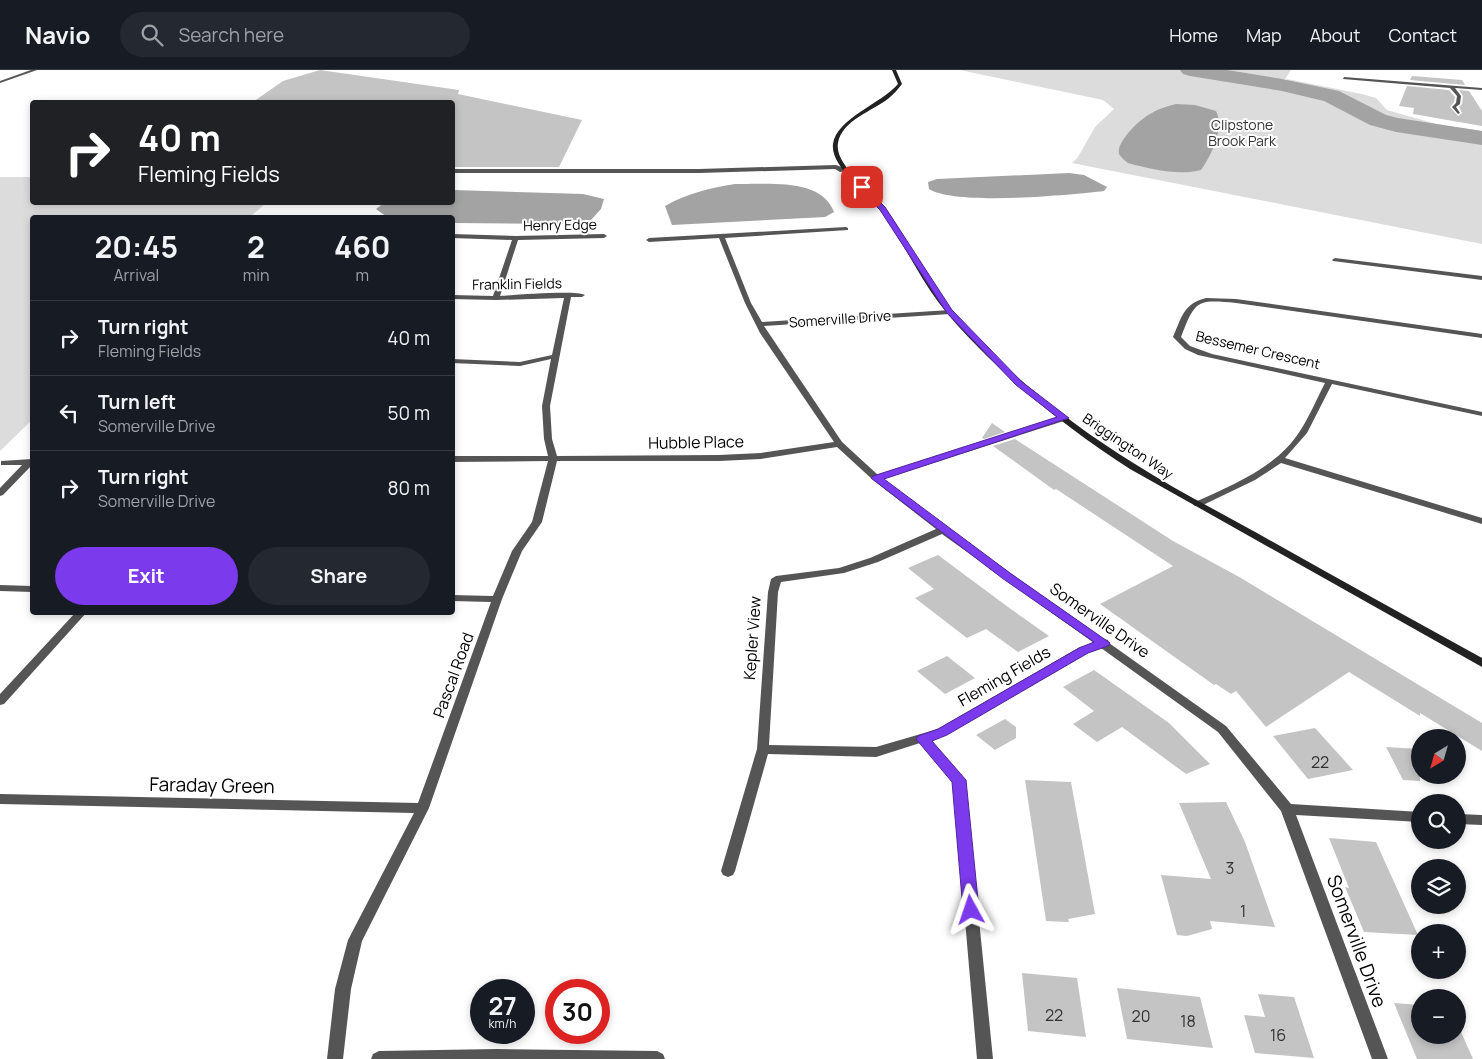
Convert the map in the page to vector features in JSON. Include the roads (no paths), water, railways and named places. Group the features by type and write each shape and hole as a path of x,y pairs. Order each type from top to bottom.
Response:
{"street":[{"path":"0,82 34,70"},
{"name":"Briggington Way","path":"894,70 900,84 891,95 857,116 836,137 834,148 838,160 883,209 950,312 1019,384 1116,456 1482,663"},
{"path":"1344,78 1482,89"},
{"path":"1451,86 1459,96 1458,104 1454,107 1458,113"},
{"path":"455,171 699,171 836,167 840,170 847,170"},
{"path":"649,240 846,229"},
{"name":"Henry Edge","path":"455,236 516,238 604,236"},
{"name":"Somerville Drive","path":"721,236 748,303 839,444 876,478 943,530 1222,729 1287,809 1380,1059"},
{"name":"Henry Edge","path":"496,298 516,238"},
{"path":"1335,260 1482,278"},
{"name":"Franklin Fields","path":"455,297 496,298 582,295"},
{"name":"Pascal Road","path":"335,1059 343,989 355,940 423,808 497,599 517,551 537,522 553,458 548,439 546,406 568,296"},
{"name":"Bessemer Crescent","path":"1482,336 1211,299 1199,302 1190,308 1177,337 1181,344 1190,350 1482,414"},
{"name":"Somerville Drive","path":"760,324 950,312"},
{"path":"455,361 520,364 557,356"},
{"path":"1198,504 1249,480 1278,459 1298,441 1329,382"},
{"path":"876,478 1064,418"},
{"name":"Hubble Place","path":"455,459 719,458 761,456 839,444"},
{"path":"1278,459 1482,521"},
{"path":"4,462 30,462"},
{"path":"0,493 30,463"},
{"name":"Kepler View","path":"728,872 763,749 773,592 776,579 840,571 874,560 943,530"},
{"path":"0,588 30,589"},
{"path":"455,598 497,599"},
{"path":"0,701 79,615"},
{"name":"Fleming Fields","path":"763,749 876,752 923,739 942,732 1084,650 1104,643"},
{"path":"923,739 959,780 985,1059"},
{"name":"Faraday Green","path":"0,799 423,808"},
{"path":"1287,809 1411,816"},
{"path":"1466,819 1482,820"},
{"path":"379,1059 497,1057 657,1059"}],"waterway":[{"path":"1190,70 1282,85 1331,96 1378,120 1396,125 1482,138"}],"park label":[{"name":"Clipstone Brook Park","path":"1242,134"}]}
